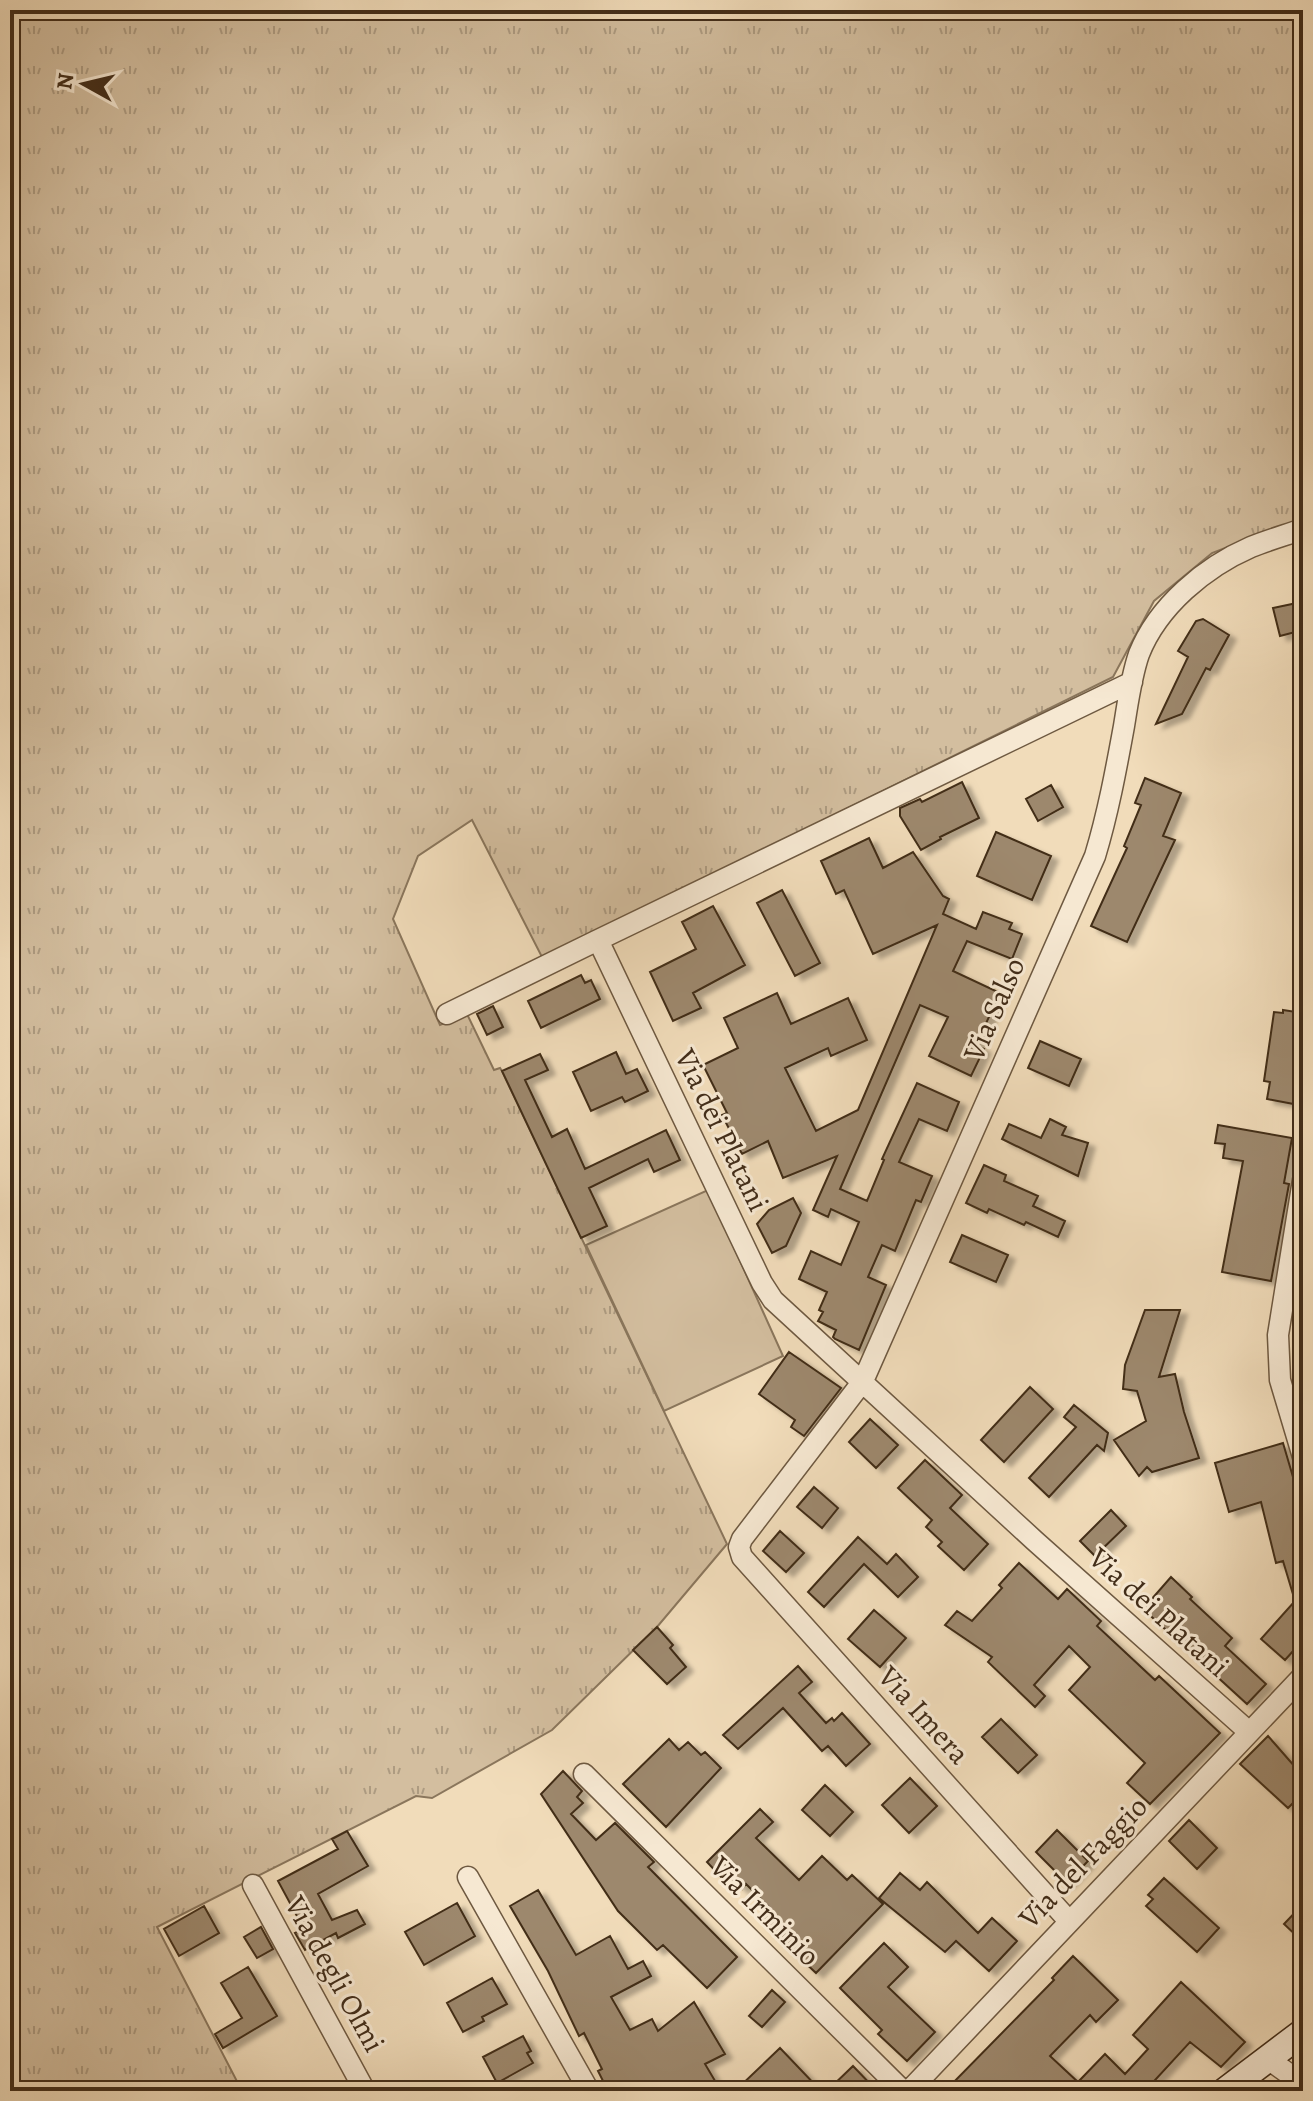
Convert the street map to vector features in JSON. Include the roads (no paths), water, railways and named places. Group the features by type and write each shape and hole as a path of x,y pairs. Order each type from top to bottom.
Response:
{"street":[{"name":"Via Salso","path":"739,1547 863,1381 1095,856 1112,792 1140,653 1166,608 1201,578 1252,547 1303,529"},
{"path":"447,1014 1132,682"},
{"name":"Via dei Platani","path":"598,940 762,1283 773,1300 1035,1541 1248,1731"},
{"path":"1303,1180 1278,1335 1280,1380 1303,1457"},
{"name":"Via Imera","path":"739,1547 742,1557 1068,1920"},
{"name":"Via del Faggio","path":"906,2091 1303,1676"},
{"name":"Via Irminio","path":"584,1774 906,2091"},
{"path":"468,1877 589,2091"},
{"name":"Via degli Olmi","path":"253,1885 365,2091"},
{"path":"1225,2091 1303,2032"},
{"path":"1268,2059 1303,2084"}]}
